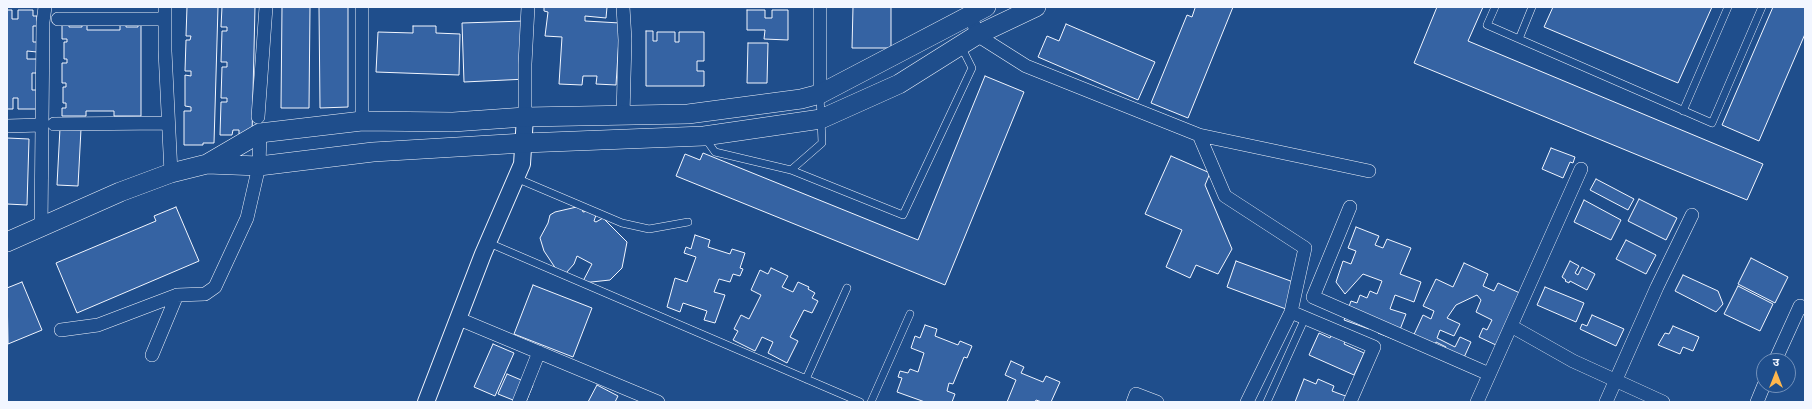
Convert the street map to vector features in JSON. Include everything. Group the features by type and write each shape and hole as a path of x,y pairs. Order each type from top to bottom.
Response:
{"main road":[{"path":"7,242 120,192 170,173 207,164 260,166 373,152 524,143 704,136 821,119 899,84 977,35 1036,7"},
{"path":"207,164 259,125 362,121 453,122 525,117 688,114 801,99 820,94 976,10"}],"street":[{"path":"41,228 48,124 45,7"},
{"path":"61,330 98,325 177,295 205,294 215,287 247,218 260,166 259,125 266,7"},
{"path":"362,7 362,121"},
{"path":"426,402 522,164 525,117 525,64 528,7"},
{"path":"623,7 625,40 623,116"},
{"path":"820,7 820,94"},
{"path":"976,10 977,35 1026,66 1199,135 1369,171"},
{"path":"58,19 165,13 170,173"},
{"path":"7,126 48,124 168,123"},
{"path":"1199,135 1225,196 1305,248 1290,312 1247,402"},
{"path":"1476,402 1581,169"},
{"path":"1350,207 1313,296 1489,374"},
{"path":"1606,402 1657,287 1692,215"},
{"path":"152,355 177,295"},
{"path":"1779,353 1800,306 1805,308"},
{"path":"1290,312 1374,347 1350,402"},
{"path":"460,319 658,402"},
{"path":"1511,326 1573,361 1663,402"},
{"path":"519,402 539,352"},
{"path":"1133,402 1136,394 1157,402"}],"lane":[{"path":"1495,7 1487,25 1712,123 1762,7"},
{"path":"1519,39 1532,7"},
{"path":"1684,111 1728,7"},
{"path":"704,136 715,152 791,170 903,215 972,68 961,46"},
{"path":"791,170 822,143 820,94"},
{"path":"516,178 622,223 649,230 688,222"},
{"path":"489,243 860,402"},
{"path":"806,379 847,288"},
{"path":"871,402 910,314"},
{"path":"1268,402 1305,318"}],"building":[{"path":"187,7 218,7 214,143 203,143 203,145 184,145 184,111 191,111 191,107 185,106 185,75 191,76 191,71 185,71 186,40 190,40 191,36 186,36"},
{"path":"222,7 255,7 252,135 239,134 239,130 233,130 232,135 220,135 221,102 227,102 227,98 221,98 222,67 227,67 227,62 221,62 222,31 227,31 227,27 221,27"},
{"path":"282,7 310,7 309,108 281,108"},
{"path":"319,7 348,7 348,107 320,108"},
{"path":"544,7 607,7 606,18 585,16 585,21 620,23 616,85 596,84 597,76 583,76 582,85 559,84 562,37 545,36 548,12 544,11"},
{"path":"853,7 891,7 891,48 852,48"},
{"path":"1194,7 1233,7 1188,118 1151,103 1187,15 1192,17"},
{"path":"1437,7 1483,7 1468,41 1763,164 1747,200 1414,63"},
{"path":"1553,7 1712,7 1678,83 1544,27"},
{"path":"1773,7 1805,7 1805,34 1759,141 1722,125"},
{"path":"7,10 12,10 12,19 18,19 18,10 33,10 33,16 37,16 37,26 33,26 33,42 37,42 37,52 27,51 27,59 37,59 37,73 32,73 32,90 37,90 37,109 18,109 18,98 13,98 13,109 7,109"},
{"path":"747,10 765,10 765,18 772,18 772,10 788,10 788,40 764,39 765,30 747,30"},
{"path":"525,21 527,79 464,82 462,23"},
{"path":"1066,24 1155,62 1138,100 1038,57 1047,36 1059,41"},
{"path":"62,25 69,25 69,27 82,27 82,25 87,25 87,30 120,30 120,25 126,25 126,27 138,27 138,25 141,25 141,116 114,116 114,111 86,111 86,116 62,116 62,108 66,108 66,103 63,103 63,87 66,87 66,83 62,83 62,63 67,63 67,59 64,59 64,42 67,42 67,39 62,39"},
{"path":"413,26 436,26 436,33 460,34 459,75 376,72 378,32 413,33"},
{"path":"646,31 653,31 653,41 657,41 657,32 675,32 675,42 679,42 679,32 704,32 704,61 697,61 697,71 704,71 704,86 646,86"},
{"path":"748,43 768,43 767,83 747,83"},
{"path":"985,76 1024,92 945,285 676,176 685,154 700,160 703,153 918,240"},
{"path":"60,128 81,129 78,186 57,185"},
{"path":"7,138 29,139 27,205 7,204"},
{"path":"1551,148 1575,157 1573,163 1570,162 1563,178 1542,169"},
{"path":"1171,156 1210,173 1205,185 1232,249 1218,274 1196,265 1190,278 1166,267 1182,230 1145,214"},
{"path":"1596,179 1634,199 1628,210 1590,190"},
{"path":"1639,199 1677,218 1666,240 1628,221"},
{"path":"1584,200 1621,220 1611,240 1574,222"},
{"path":"581,206 583,212 588,211 596,215 594,221 596,222 603,218 627,242 622,268 610,280 582,283 592,264 577,256 574,264 566,273 556,269 544,251 540,238 548,223 550,215 555,212"},
{"path":"176,207 199,261 77,313 56,263 156,221 154,216"},
{"path":"1356,227 1379,236 1375,245 1383,248 1387,239 1411,248 1400,274 1421,282 1414,302 1395,295 1390,309 1406,314 1396,340 1378,333 1382,321 1374,318 1369,329 1344,320 1351,301 1357,303 1360,295 1367,298 1370,291 1377,294 1382,281 1363,274 1345,294 1336,282 1343,261 1351,264 1356,251 1348,248"},
{"path":"695,235 710,240 708,247 730,254 732,249 745,253 740,268 743,269 740,276 733,274 730,282 719,279 714,292 725,295 715,323 704,320 707,311 683,303 680,312 667,307 675,278 687,282 696,257 684,253 686,247 691,249"},
{"path":"1626,240 1656,255 1646,274 1616,259"},
{"path":"1751,258 1788,277 1775,303 1738,284"},
{"path":"1236,261 1296,283 1286,309 1227,287"},
{"path":"1570,261 1579,266 1575,273 1578,275 1582,267 1595,274 1587,290 1570,281 1569,283 1565,281 1566,280 1562,277"},
{"path":"1464,263 1488,274 1483,286 1494,291 1498,283 1522,294 1498,346 1479,337 1483,328 1487,330 1492,320 1476,312 1481,300 1477,295 1456,305 1447,318 1460,324 1454,336 1440,330 1437,338 1455,347 1460,337 1471,342 1461,364 1442,355 1446,347 1436,342 1432,350 1411,341 1423,315 1431,319 1434,311 1423,306 1436,279 1453,287"},
{"path":"771,268 788,276 782,287 793,292 798,282 809,287 808,289 815,293 812,298 818,301 812,313 804,310 790,337 798,341 787,363 768,353 773,342 762,337 755,351 733,340 738,331 734,329 741,315 749,319 761,295 751,290 760,270 768,274"},
{"path":"1683,275 1718,291 1723,304 1716,312 1675,291"},
{"path":"22,282 42,330 8,344 7,288"},
{"path":"533,285 592,308 573,357 514,334"},
{"path":"1738,286 1773,304 1760,331 1724,314"},
{"path":"1545,287 1584,303 1576,322 1537,305"},
{"path":"1592,315 1624,329 1616,346 1580,329 1582,324 1587,326"},
{"path":"925,325 937,329 935,336 958,345 960,341 972,346 967,358 964,357 953,384 949,383 947,391 955,394 952,402 925,402 897,392 902,378 898,377 900,371 908,373 910,369 918,372 924,353 911,348 915,336 920,338"},
{"path":"1673,326 1699,337 1693,351 1683,347 1680,354 1658,345 1665,333 1669,334"},
{"path":"1333,331 1347,337 1344,344 1364,353 1354,375 1309,355 1319,333 1330,338"},
{"path":"493,344 514,353 495,396 474,387"},
{"path":"1011,361 1024,367 1021,373 1043,382 1046,376 1060,382 1051,402 1036,400 1035,402 1007,402 1016,380 1005,375"},
{"path":"507,374 533,385 526,402 518,402 498,394"},
{"path":"1304,379 1316,384 1318,379 1334,386 1332,391 1351,398 1349,402 1295,402"},
{"path":"597,385 618,396 615,402 588,402"}]}
